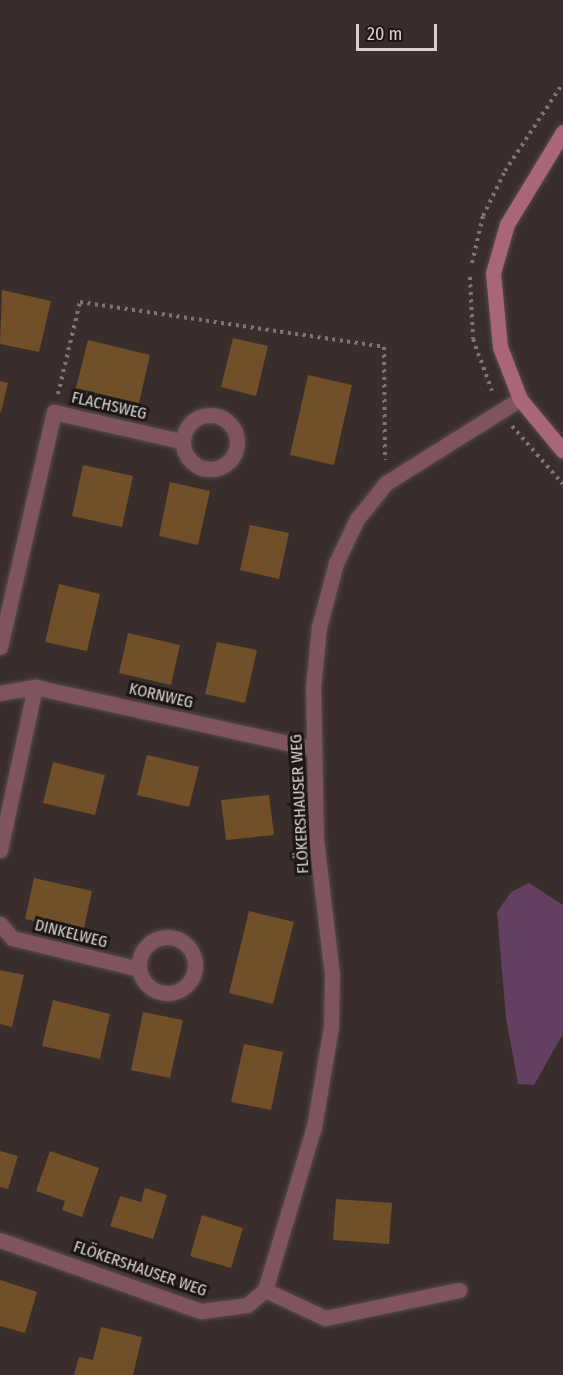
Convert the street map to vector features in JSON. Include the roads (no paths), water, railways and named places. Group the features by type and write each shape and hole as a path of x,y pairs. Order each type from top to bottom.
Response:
{"main road":[{"path":"563,132 507,224 493,273 500,347 520,399 563,451"}],"street":[{"name":"FLÖKERSHAUSER WEG","path":"0,1240 201,1311 247,1305 265,1290 314,1127 331,1026 332,975 316,839 313,688 320,627 336,563 357,519 386,483 520,399"},
{"name":"FLACHSWEG","path":"0,647 54,412 181,441"},
{"name":"KORNWEG","path":"0,693 35,687 314,748"},
{"path":"0,850 35,687"},
{"name":"DINKELWEG","path":"0,924 12,938 139,969"},
{"path":"265,1290 325,1318 459,1290"}]}
